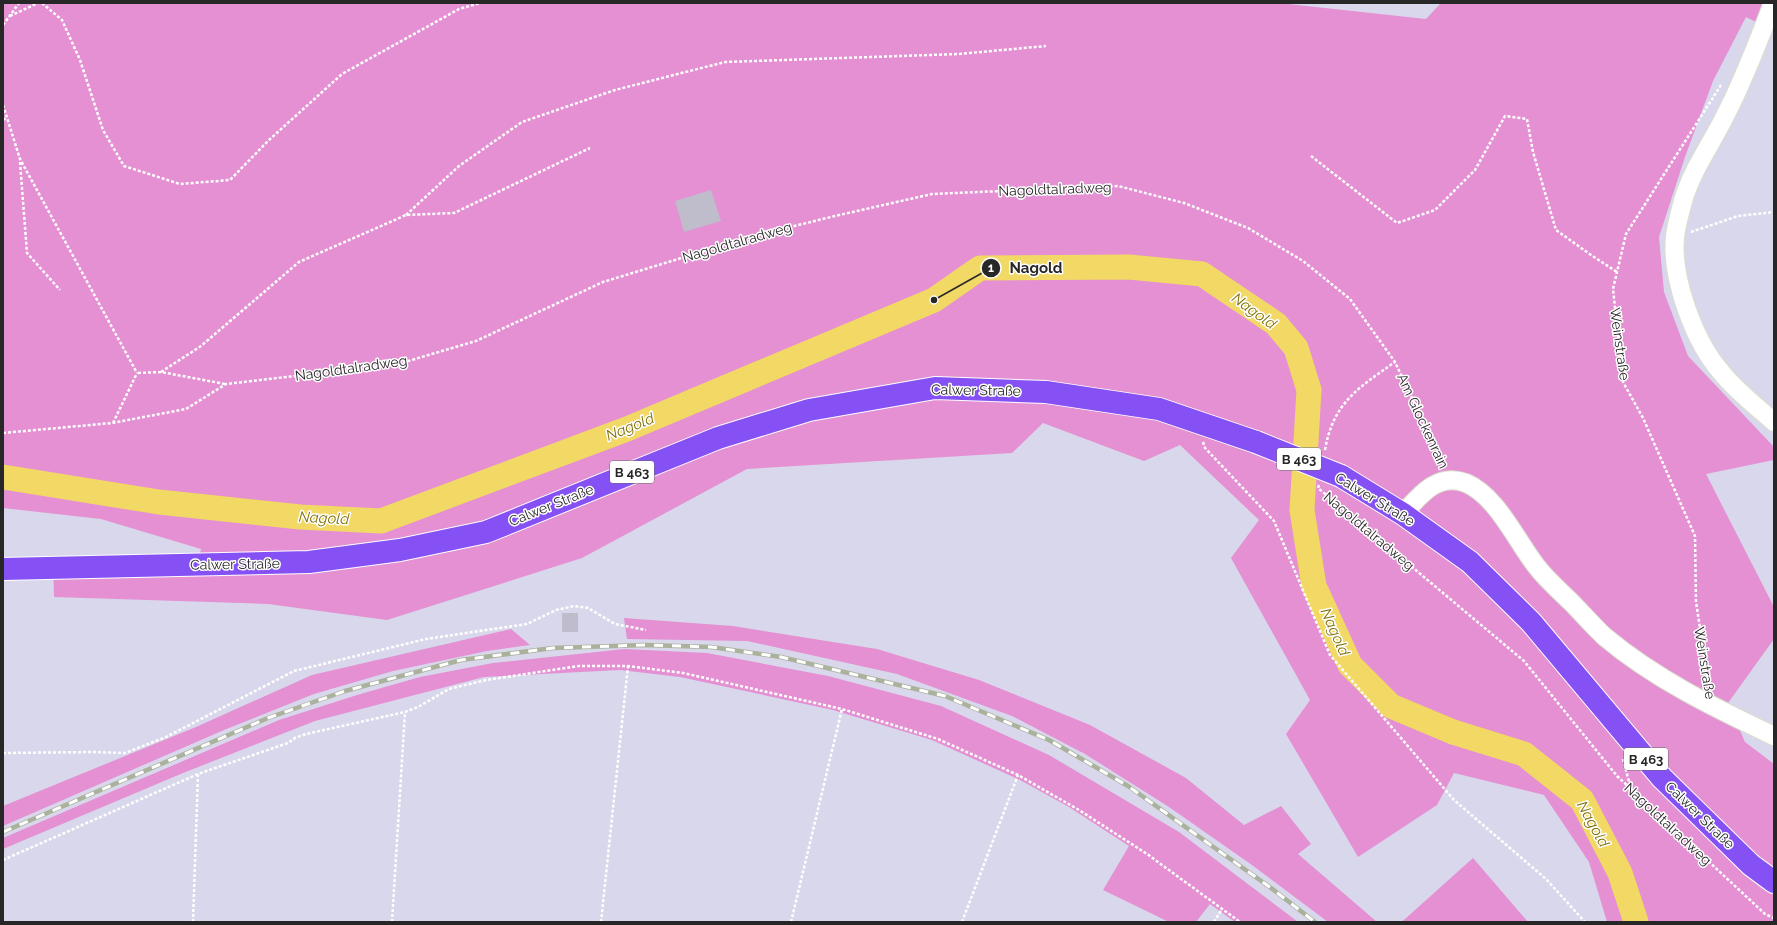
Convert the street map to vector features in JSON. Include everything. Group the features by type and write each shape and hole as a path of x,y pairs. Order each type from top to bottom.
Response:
{"main road":[{"name":"Calwer Straße","path":"3,569 309,562 400,550 486,532 718,438 794,414 809,410 935,388 1046,392 1159,409 1256,442 1341,476 1403,514 1470,562 1531,622 1662,778 1751,865 1774,882"}],"street":[{"path":"1774,3 1727,113 1702,158 1683,200 1675,237 1676,272 1685,305 1701,341 1720,372 1774,422"},
{"path":"1403,514 1424,491 1436,483 1450,480"},
{"name":"Weinstraße","path":"1450,480 1465,483 1481,492 1498,512 1538,568 1605,636 1650,670 1712,707 1774,736"}],"path":[{"path":"3,25 19,3"},
{"path":"10,16 38,3"},
{"path":"42,3 62,20 80,60 103,130 124,166 180,184 230,180 269,140 342,74 459,9 480,3"},
{"path":"161,372 201,346 299,262 406,215 459,166 522,122 615,90 725,62 958,54 1046,46"},
{"name":"Weinstraße","path":"1712,707 1696,602 1695,536 1643,418 1623,382 1613,289 1626,234 1722,84"},
{"path":"3,105 20,159 137,373"},
{"path":"1311,156 1397,223 1435,210 1475,170 1504,116 1527,119 1533,152 1556,230 1617,272"},
{"path":"406,215 454,213 590,148"},
{"path":"20,159 27,253 60,290"},
{"name":"Nagoldtalradweg","path":"3,433 112,423 186,409 226,384 398,364 476,341 603,282 750,236 932,194 1118,186 1184,203 1248,228 1303,261 1350,299 1395,362"},
{"path":"1675,237 1738,216 1774,212"},
{"path":"1325,451 1327,437 1342,405 1358,388 1395,362"},
{"name":"Am Glockenrain","path":"1395,362 1450,480"},
{"path":"137,373 161,372 226,384"},
{"path":"112,423 137,373"},
{"path":"1197,422 1205,448 1274,521 1330,655 1454,800 1546,879 1585,922"},
{"name":"Nagoldtalradweg","path":"1320,480 1318,488 1524,661 1617,776 1765,914 1774,918"},
{"path":"3,753 125,753 166,737 294,671 426,639 527,624 556,610 574,606 588,608 615,624 646,630"},
{"path":"3,860 198,774 288,743 295,738 306,734 406,712 418,707 449,689 486,680 580,666 628,666 683,674 842,709 938,739 1018,775 1079,810 1147,854 1240,922"},
{"path":"600,922 628,666"},
{"path":"791,922 842,709"},
{"path":"392,922 406,712"},
{"path":"193,922 198,774"},
{"path":"962,922 1018,775"},
{"path":"1214,922 1222,909"}],"shaded area":[{"path":"3,3 1279,3 1426,19 1441,3 1774,3 1774,31 1746,17 1713,81 1685,157 1659,237 1664,292 1688,356 1774,447 1774,460 1706,474 1774,607 1774,639 1728,703 1745,742 1774,764 1774,922 1607,922 1589,862 1544,795 1454,773 1437,805 1358,857 1286,734 1310,700 1231,558 1259,520 1180,445 1144,461 1043,423 1012,453 747,469 582,558 387,620 268,604 54,597 53,558 200,554 201,549 101,519 3,508"},
{"path":"624,618 733,626 877,649 979,680 1090,725 1186,778 1244,825 1281,806 1311,844 1298,854 1377,922 1328,922 1252,865 1169,807 1085,754 1012,716 897,674 747,641 627,639"},
{"path":"511,629 530,645 487,651 393,671 314,694 224,730 3,826 3,806 196,727 312,675"},
{"path":"624,649 707,653 828,676 941,706 1049,755 1179,832 1298,922 1235,922 1210,904 1196,922 1169,922 1103,890 1129,846 1069,807 1020,780 932,740 833,710 680,677 620,670 484,677 315,721 183,773 3,849 3,838 279,720 420,677 493,663"},
{"path":"1473,858 1528,922 1401,922 1405,919"}],"building":[{"path":"711,190 721,221 684,232 675,201"},
{"path":"562,613 578,613 578,632 562,632"}],"waterway":[{"name":"Nagold","path":"3,477 159,502 300,517 381,521 627,429 934,300 980,268 1129,267 1202,274 1276,324 1296,348 1309,390 1302,510 1314,586 1350,665 1391,706 1453,732 1524,754 1582,800 1620,873 1636,922"}],"railway":[{"path":"3,832 268,718 345,691 461,660 553,648 645,645 711,647 781,657 945,696 1049,740 1128,786 1271,888 1315,922"}],"place":[{"name":"Nagold","path":"934,300"}]}
